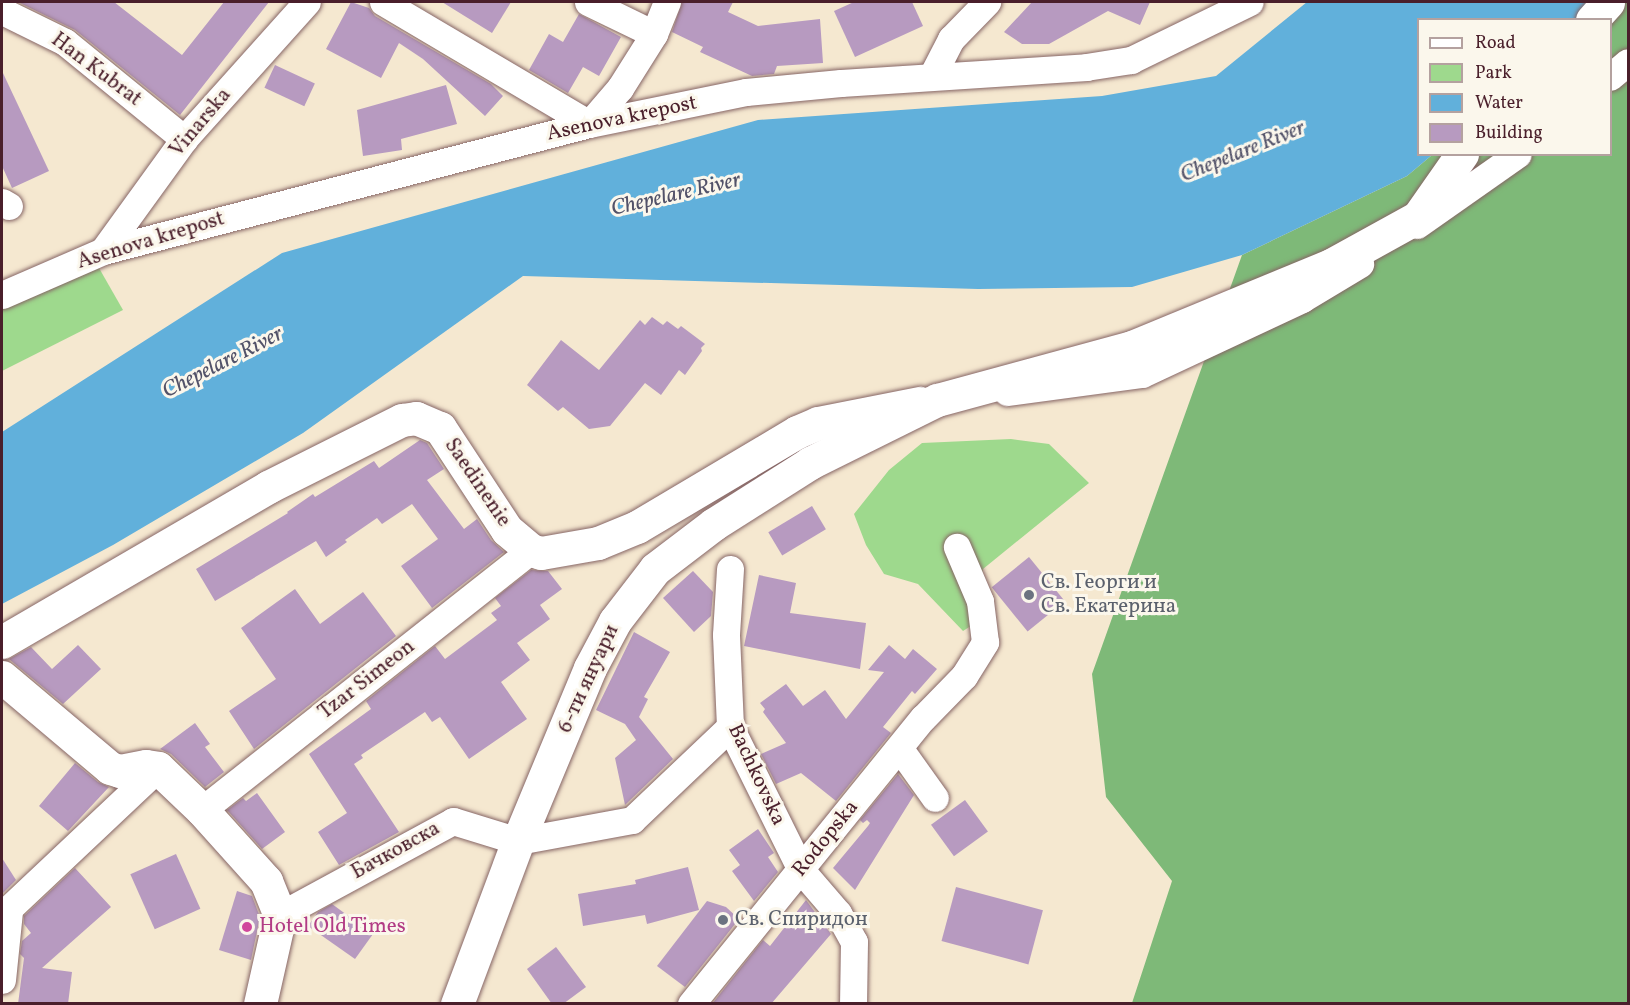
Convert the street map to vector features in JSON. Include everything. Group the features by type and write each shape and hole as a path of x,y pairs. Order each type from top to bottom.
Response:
{"street":[{"name":"Vinarska","path":"104,251 184,139 307,2"},
{"path":"383,2 589,124 620,88 654,34 667,2"},
{"path":"588,2 654,34"},
{"path":"932,76 951,39 987,2"},
{"name":"Asenova krepost","path":"2,295 104,251 589,124 746,92 932,76 1086,67 1131,60 1250,2"},
{"path":"1594,18 1608,2"},
{"name":"Han Kubrat","path":"2,11 65,42 184,139"},
{"path":"1612,76 1629,62"},
{"path":"531,550 541,553 578,548 637,527 797,432 818,423 937,399 1132,346 1331,265 1418,217 1461,156"},
{"path":"937,399 1072,385 1142,374 1254,323 1338,279 1499,170 1516,156"},
{"name":"6-ти януари","path":"457,1004 518,841 590,668 615,621 655,570 714,524 810,463 937,399"},
{"name":"Saedinenie","path":"2,642 268,487 402,420 416,418 440,428 507,530 531,550"},
{"name":"Rodopska","path":"691,1004 923,718 964,676 985,642 980,602 957,547"},
{"name":"Tzar Simeon","path":"202,810 531,550"},
{"name":"Bachkovska","path":"730,569 726,635 730,727 801,870 838,913 854,942 853,1004"},
{"path":"2,677 110,768 120,771 146,766 158,768 202,810 266,881 280,915 260,1004"},
{"name":"Бачковска","path":"280,915 453,821 518,841 594,825 632,820 730,727"},
{"path":"900,749 935,798"},
{"path":"2,980 5,913 158,768"}],"green space":[{"path":"1593,2 1628,2 1628,1003 1132,1003 1172,881 1106,797 1092,674 1242,255 1407,176 1431,156 1612,156 1612,18 1608,18"},
{"path":"95,261 123,310 2,371 2,303"},
{"path":"1011,439 1049,444 1089,483 983,569 977,622 963,631 918,584 884,574 866,545 854,514 889,470 922,443"}],"water":[{"name":"Chepelare River","path":"1307,2 1593,2 1580,18 1417,18 1417,156 1431,156 1407,176 1242,255 1132,287 978,289 523,276 303,433 113,545 2,604 2,432 282,253 758,120 1102,96 1216,76"}],"building":[{"path":"18,2 114,2 182,55 224,2 269,2 180,115 75,30"},
{"path":"351,2 369,8 375,16 491,84 503,96 485,116 423,59 399,43 381,78 326,49"},
{"path":"442,2 511,2 492,33"},
{"path":"682,2 733,2 728,12 758,26 820,19 823,63 777,66 774,74 752,76 700,52 703,47 672,32"},
{"path":"854,2 912,2 923,26 855,57 834,11"},
{"path":"1032,2 1150,2 1140,25 1108,11 1049,44 1022,44 1004,32"},
{"path":"579,14 621,37 599,76 583,67 568,93 529,70 549,34 563,42"},
{"path":"275,65 315,84 304,106 264,88"},
{"path":"2,71 49,171 12,188 2,166"},
{"path":"446,85 457,124 401,139 402,150 363,156 357,110"},
{"path":"652,317 663,325 667,321 678,329 681,326 705,344 685,375 679,370 661,395 645,383 610,426 589,429 563,407 558,411 527,385 561,340 599,370 640,320 645,325"},
{"path":"420,440 427,443 444,469 427,480 464,529 477,519 491,540 504,552 432,608 401,566 438,539 412,504 382,524 377,518 345,540 347,542 326,557 316,541 215,601 196,569 288,513 313,494 315,497 374,461 379,468"},
{"path":"812,506 826,529 782,555 768,532"},
{"name":"Св. Георги и Св. Екатерина","path":"1029,557 1065,601 1028,632 992,587"},
{"path":"531,570 548,571 562,589 540,605 550,619 517,643 530,660 501,682 527,719 469,759 440,717 432,722 425,712 361,755 363,758 354,764 399,832 339,865 318,832 347,813 309,754 371,709 366,701 435,646 445,659 497,620 491,613 501,606 495,598"},
{"path":"693,571 713,592 711,616 694,632 663,598"},
{"path":"759,575 796,583 790,613 866,623 860,669 744,646"},
{"path":"295,589 320,624 363,592 396,636 254,749 229,711 276,679 241,628"},
{"path":"634,632 670,652 644,697 648,699 639,717 673,759 625,805 615,758 636,740 625,724 596,710"},
{"path":"78,645 101,669 63,704 9,659 31,647 52,669"},
{"path":"889,645 905,659 913,649 937,669 915,694 912,691 883,727 891,733 836,801 801,773 776,784 761,754 786,743 763,712 765,709 760,703 786,684 803,706 825,690 846,719 884,672 868,670"},
{"path":"195,723 210,744 205,747 224,772 205,787 171,754 160,749"},
{"path":"75,763 98,782 109,787 68,831 39,806"},
{"path":"898,774 914,795 855,890 833,868 870,823 867,820 863,823 860,820"},
{"path":"257,793 285,832 262,849 227,810 243,798 246,801"},
{"path":"965,800 988,832 954,856 931,825"},
{"path":"758,829 774,853 768,857 778,872 754,901 732,871 740,865 729,850"},
{"path":"176,854 200,909 155,929 130,874"},
{"path":"2,858 16,880 2,894"},
{"path":"688,867 699,910 647,924 645,915 583,926 578,894 636,884 635,880"},
{"path":"75,868 111,907 42,968 72,972 68,1004 18,1004 24,958 20,954 22,941 31,933 24,924 24,916"},
{"path":"956,887 1043,910 1028,964 942,941"},
{"name":"Hotel Old Times","path":"237,891 252,896 260,917 251,960 219,950"},
{"path":"806,900 831,934 771,1004 712,1004 763,940 770,946"},
{"path":"707,901 726,907 739,919 685,987 657,966"},
{"path":"332,904 373,934 355,959 308,926 318,912"},
{"path":"556,947 586,987 563,1004 552,1004 527,969"}],"place":[{"name":"Св. Георги и Св. Екатерина","path":"1029,595"},
{"name":"Св. Спиридон","path":"723,920"},
{"name":"Hotel Old Times","path":"247,927"}]}
